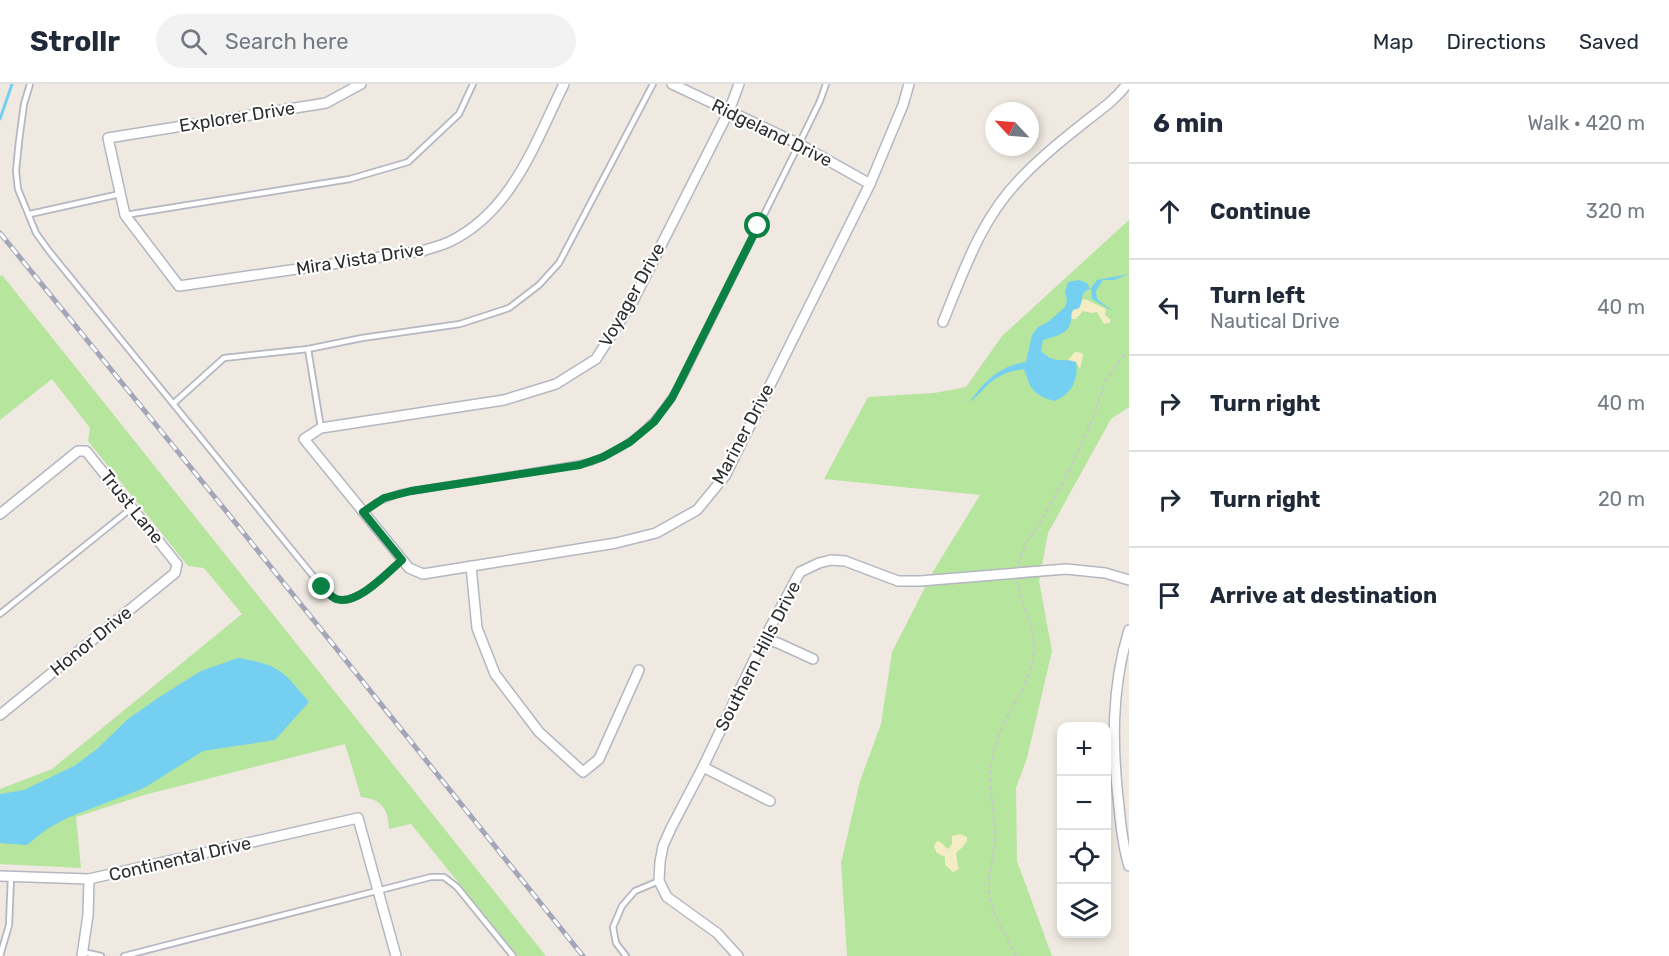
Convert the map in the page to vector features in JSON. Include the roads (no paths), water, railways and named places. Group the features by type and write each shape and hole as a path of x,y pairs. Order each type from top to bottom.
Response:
{"street":[{"name":"Explorer Drive","path":"120,194 108,138 326,103 362,84"},
{"name":"Mira Vista Drive","path":"125,215 179,286 422,251 448,243 474,227 499,205 518,178 564,84"},
{"name":"Ridgeland Drive","path":"672,84 800,144 870,184"},
{"name":"Voyager Drive","path":"363,512 304,439 321,428 504,400 556,384 596,359 633,301 729,111 739,84"},
{"name":"Mariner Drive","path":"402,560 409,568 423,574 616,543 656,533 697,510 725,476 870,184 903,105 909,84"},
{"path":"943,322 981,231 1005,196 1022,177 1110,102 1127,84"},
{"path":"120,194 125,215"},
{"name":"Trust Lane","path":"0,514 78,451 86,451 177,564"},
{"path":"363,512 402,560"},
{"name":"Southern Hills Drive","path":"659,881 663,846 764,639 800,572 819,562 831,560 845,561 898,581 1055,569 1085,570 1129,580"},
{"name":"Honor Drive","path":"0,715 175,573 177,564"},
{"path":"471,566 477,628 495,674 539,732 583,772 599,759 639,669"},
{"path":"1129,630 1119,667 1113,724 1121,830 1129,866"},
{"path":"764,639 813,658"},
{"path":"703,767 770,801"},
{"name":"Continental Drive","path":"0,876 89,879 358,818 378,891"},
{"path":"83,954 88,915 89,879"},
{"path":"659,881 667,897 717,933 738,956"},
{"path":"378,891 396,956"}],"lane":[{"path":"30,84 24,104 16,171 18,189 36,233 49,251 322,587 334,598 344,600 357,597 402,560"},
{"path":"125,215 350,179 408,162 459,114 474,84"},
{"path":"174,403 224,358 308,349 362,338 460,324 509,308 539,285 560,263 653,84"},
{"path":"363,512 384,498 400,493 591,462 620,450 645,431 663,411 682,380 800,144 826,84"},
{"path":"30,214 120,194"},
{"path":"308,349 321,428"},
{"path":"0,614 133,507"},
{"path":"0,956 9,925 11,877"},
{"path":"124,956 431,877 444,878 457,887 513,956"},
{"path":"626,956 616,944 613,927 622,906 635,891 659,881"},
{"path":"83,954 101,956"}],"water":[{"path":"1129,274 1114,280 1103,280 1096,291 1097,299 1114,312 1092,299 1091,288 1097,280"},
{"path":"1079,280 1087,283 1090,289 1084,292 1079,308 1073,310 1068,328 1058,335 1043,340 1041,351 1050,358 1076,362 1075,381 1069,391 1054,401 1041,396 1033,390 1024,369 998,377 969,403 993,376 1008,367 1026,362 1032,335 1038,327 1048,322 1065,307 1067,301 1065,291 1068,282"},
{"path":"238,658 263,663 279,671 309,702 275,740 203,751 144,788 67,818 47,829 27,845 0,843 0,794 24,790 74,766 97,749 128,719 161,696 201,671"}],"waterway":[{"path":"0,119 12,84"}],"railway":[{"path":"0,233 583,956"}]}
